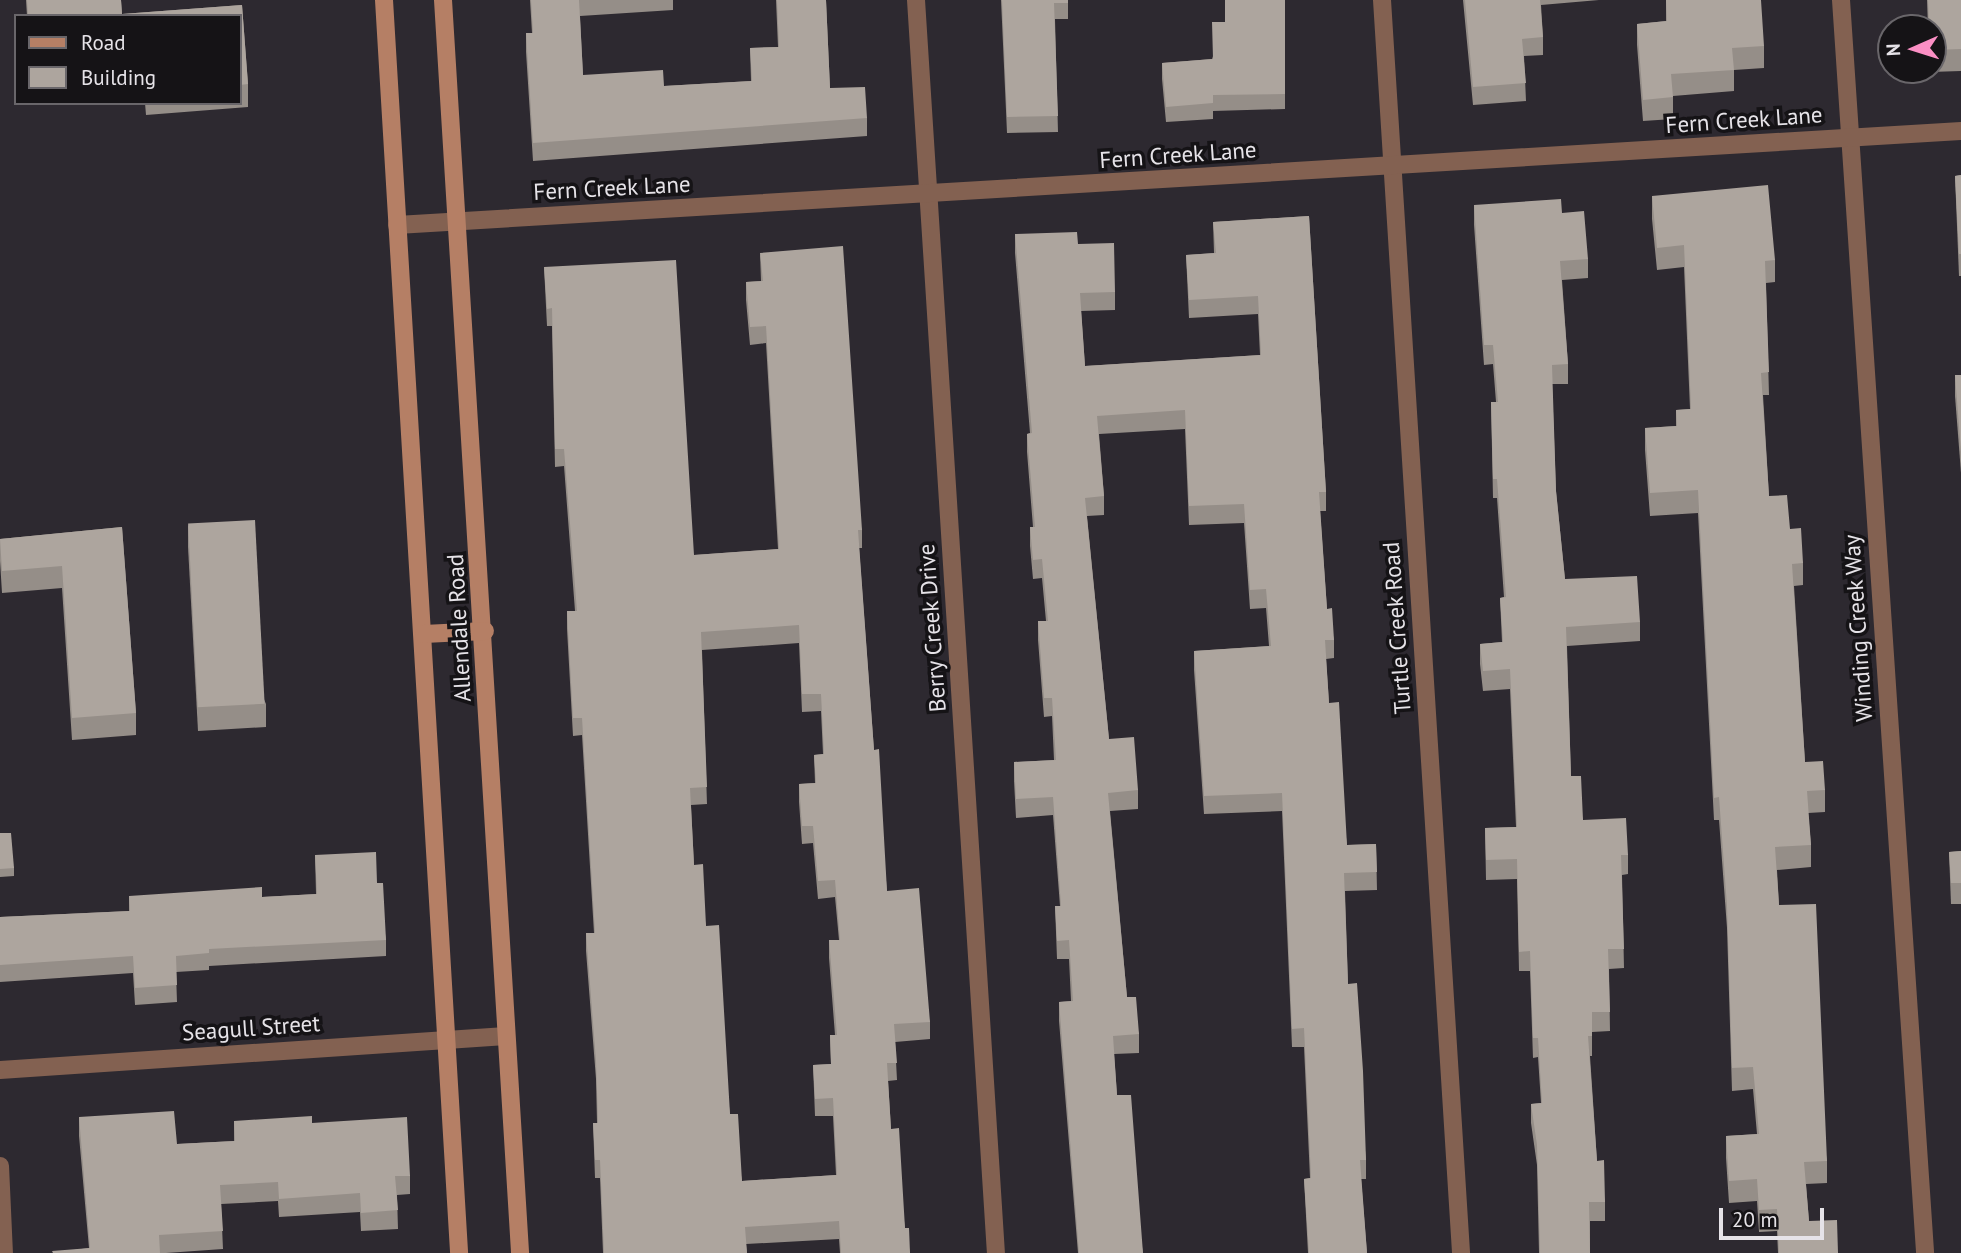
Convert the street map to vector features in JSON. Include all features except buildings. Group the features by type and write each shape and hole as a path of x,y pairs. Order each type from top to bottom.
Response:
{"main road":[{"name":"Allendale Road","path":"384,0 459,1253"},
{"name":"Allendale Road","path":"443,0 485,631 520,1253"},
{"path":"424,634 485,631"}],"street":[{"name":"Berry Creek Drive","path":"916,0 996,1253"},
{"name":"Turtle Creek Road","path":"1382,0 1461,1253"},
{"name":"Winding Creek Way","path":"1841,0 1925,1253"},
{"name":"Fern Creek Lane","path":"397,225 1961,131"},
{"name":"Seagull Street","path":"0,1070 506,1035"},
{"path":"0,1166 4,1253"}]}
